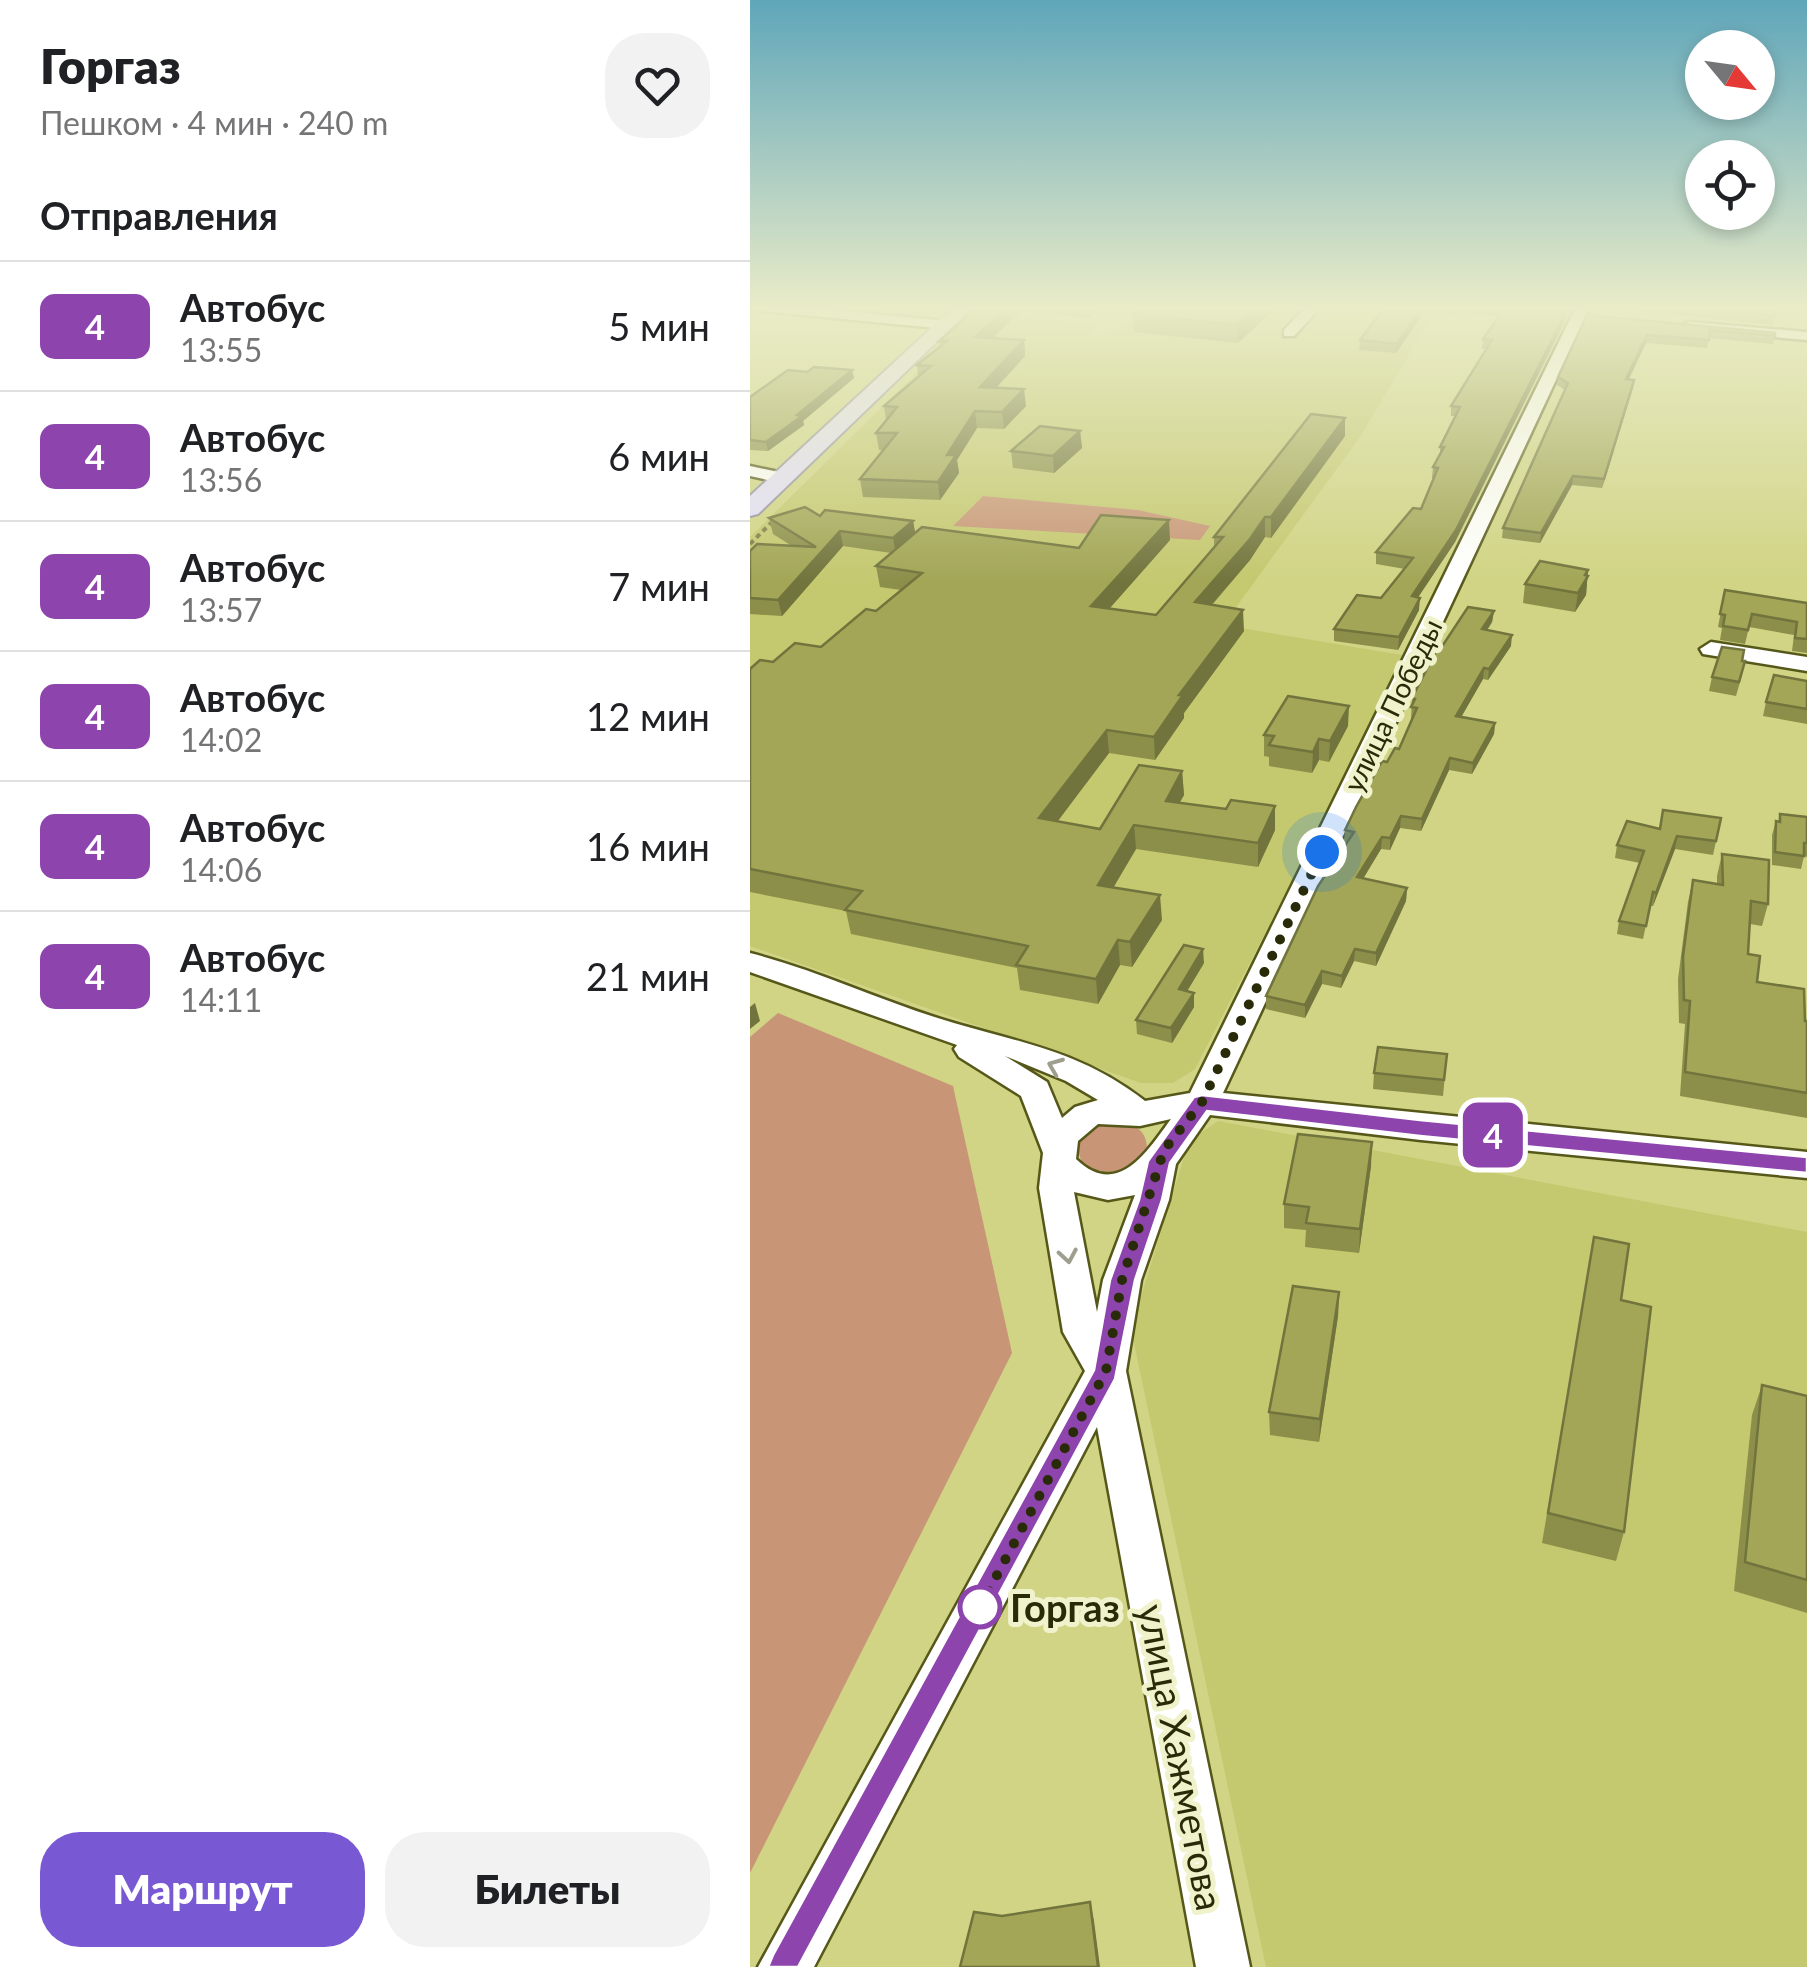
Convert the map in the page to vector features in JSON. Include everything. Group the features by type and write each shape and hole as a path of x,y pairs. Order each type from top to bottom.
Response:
{"main road":[{"path":"750,509 866,399"}],"street":[{"name":"улица Победы","path":"1161,1156 1202,1102 1539,399"},
{"path":"750,471 782,478"},
{"path":"1710,649 1807,664"},
{"path":"750,962 953,1034 1035,1090 1058,1154 1075,1180 1107,1188 1141,1179 1161,1156"},
{"path":"785,1967 1106,1371 1122,1280 1150,1200 1164,1140 1158,1126 1099,1084 979,1036 953,1034"},
{"path":"1106,1371 1082,1332 1056,1188 1058,1154 1071,1125 1087,1115 1106,1110 1138,1114 1202,1102 1420,1128 1807,1165"},
{"name":"улица Хажметова","path":"1106,1371 1223,1967"}],"shaded area":[{"path":"890,399 1383,399 1360,437 1223,625 1408,656 1195,1069 1173,1083 1141,1083 750,946 750,537","holes":["983,496 1138,510 1210,527 954,526"]},
{"path":"983,496 1138,510 1210,526 1200,540 953,526"},
{"path":"778,1013 953,1086 1012,1353 750,1873 750,1037"},
{"path":"1218,1121 1807,1232 1807,1967 1266,1967 1131,1329 1189,1141"},
{"path":"1099,1123 1137,1128 1146,1139 1142,1157 1127,1168 1109,1172 1082,1163 1076,1145 1089,1128"}],"building":[{"path":"750,399 817,399 797,415 802,416 766,442 750,440"},
{"path":"892,399 1015,399 1002,412 975,411 947,455 956,455 938,482 860,479 897,433 876,433 897,407 884,406"},
{"path":"1455,399 1522,399 1456,530 1412,596 1420,598 1399,637 1334,629 1357,595 1381,598 1413,558 1376,552 1413,508 1421,509 1438,468 1433,467 1444,447 1440,447 1460,407 1451,406"},
{"path":"1561,399 1628,399 1604,479 1573,476 1541,533 1503,528"},
{"path":"1311,414 1345,418 1271,517 1265,517 1195,602 1243,610 1179,695 1183,695 1154,737 1107,730 1039,818 1100,829 1139,765 1182,771 1166,801 1226,809 1231,800 1275,806 1258,843 1134,825 1098,885 1160,895 1130,942 1118,940 1096,979 1016,965 1028,946 845,910 862,891 750,869 750,669 760,660 773,662 795,643 821,647 866,609 876,611 922,573 876,566 922,527 1079,548 1101,515 1169,520 1091,606 1156,615 1223,537 1214,537"},
{"path":"1040,426 1080,431 1053,456 1011,451"},
{"path":"805,507 820,516 825,510 913,521 893,538 840,531 778,600 750,598 750,551 757,544 816,547 769,518"},
{"path":"1540,561 1588,570 1588,576 1578,593 1525,584"},
{"path":"1725,590 1807,603 1807,639 1795,638 1797,622 1752,614 1748,630 1723,626 1725,615 1720,614"},
{"path":"1468,607 1494,611 1482,629 1512,635 1489,669 1484,668 1456,716 1495,723 1473,763 1450,758 1422,819 1401,816 1390,838 1382,837 1357,877 1407,888 1376,953 1355,949 1342,976 1322,971 1305,1005 1266,996 1318,886 1354,832 1345,830 1356,807 1382,761 1387,762 1395,748 1399,749 1417,708 1411,707 1415,699 1412,698 1439,645 1443,645"},
{"path":"1722,647 1744,650 1739,682 1712,677"},
{"path":"1774,675 1807,681 1807,709 1766,702"},
{"path":"1288,696 1349,706 1330,741 1319,739 1313,752 1269,745 1274,736 1264,735"},
{"path":"1663,810 1721,818 1716,841 1677,836 1656,893 1653,892 1646,926 1619,921 1644,851 1617,845 1627,821 1660,829"},
{"path":"1780,814 1807,817 1804,856 1775,852 1776,821 1780,822"},
{"path":"1722,854 1769,860 1768,904 1751,901 1748,954 1760,956 1757,982 1804,989 1807,1093 1685,1072 1690,1001 1684,1000 1683,956 1693,880 1723,885"},
{"path":"1184,945 1203,949 1179,989 1194,993 1171,1028 1136,1020"},
{"path":"1378,1047 1447,1054 1444,1080 1374,1073"},
{"path":"1298,1134 1372,1142 1360,1229 1306,1223 1309,1207 1284,1204"},
{"path":"1594,1237 1629,1244 1621,1300 1651,1307 1624,1532 1548,1513"},
{"path":"1293,1286 1339,1292 1320,1419 1269,1412"},
{"path":"1762,1385 1807,1396 1807,1580 1745,1562"},
{"path":"1090,1902 1098,1967 960,1967 974,1912 1002,1916"}],"bus line":[{"name":"4","path":"785,1967 1106,1371 1122,1280 1159,1161 1202,1102 1420,1128 1807,1165"}],"place":[{"name":"Горгаз","path":"980,1607"}],"route":[{"path":"980,1607 1106,1371 1122,1280 1159,1161 1202,1102 1322,852"}]}
